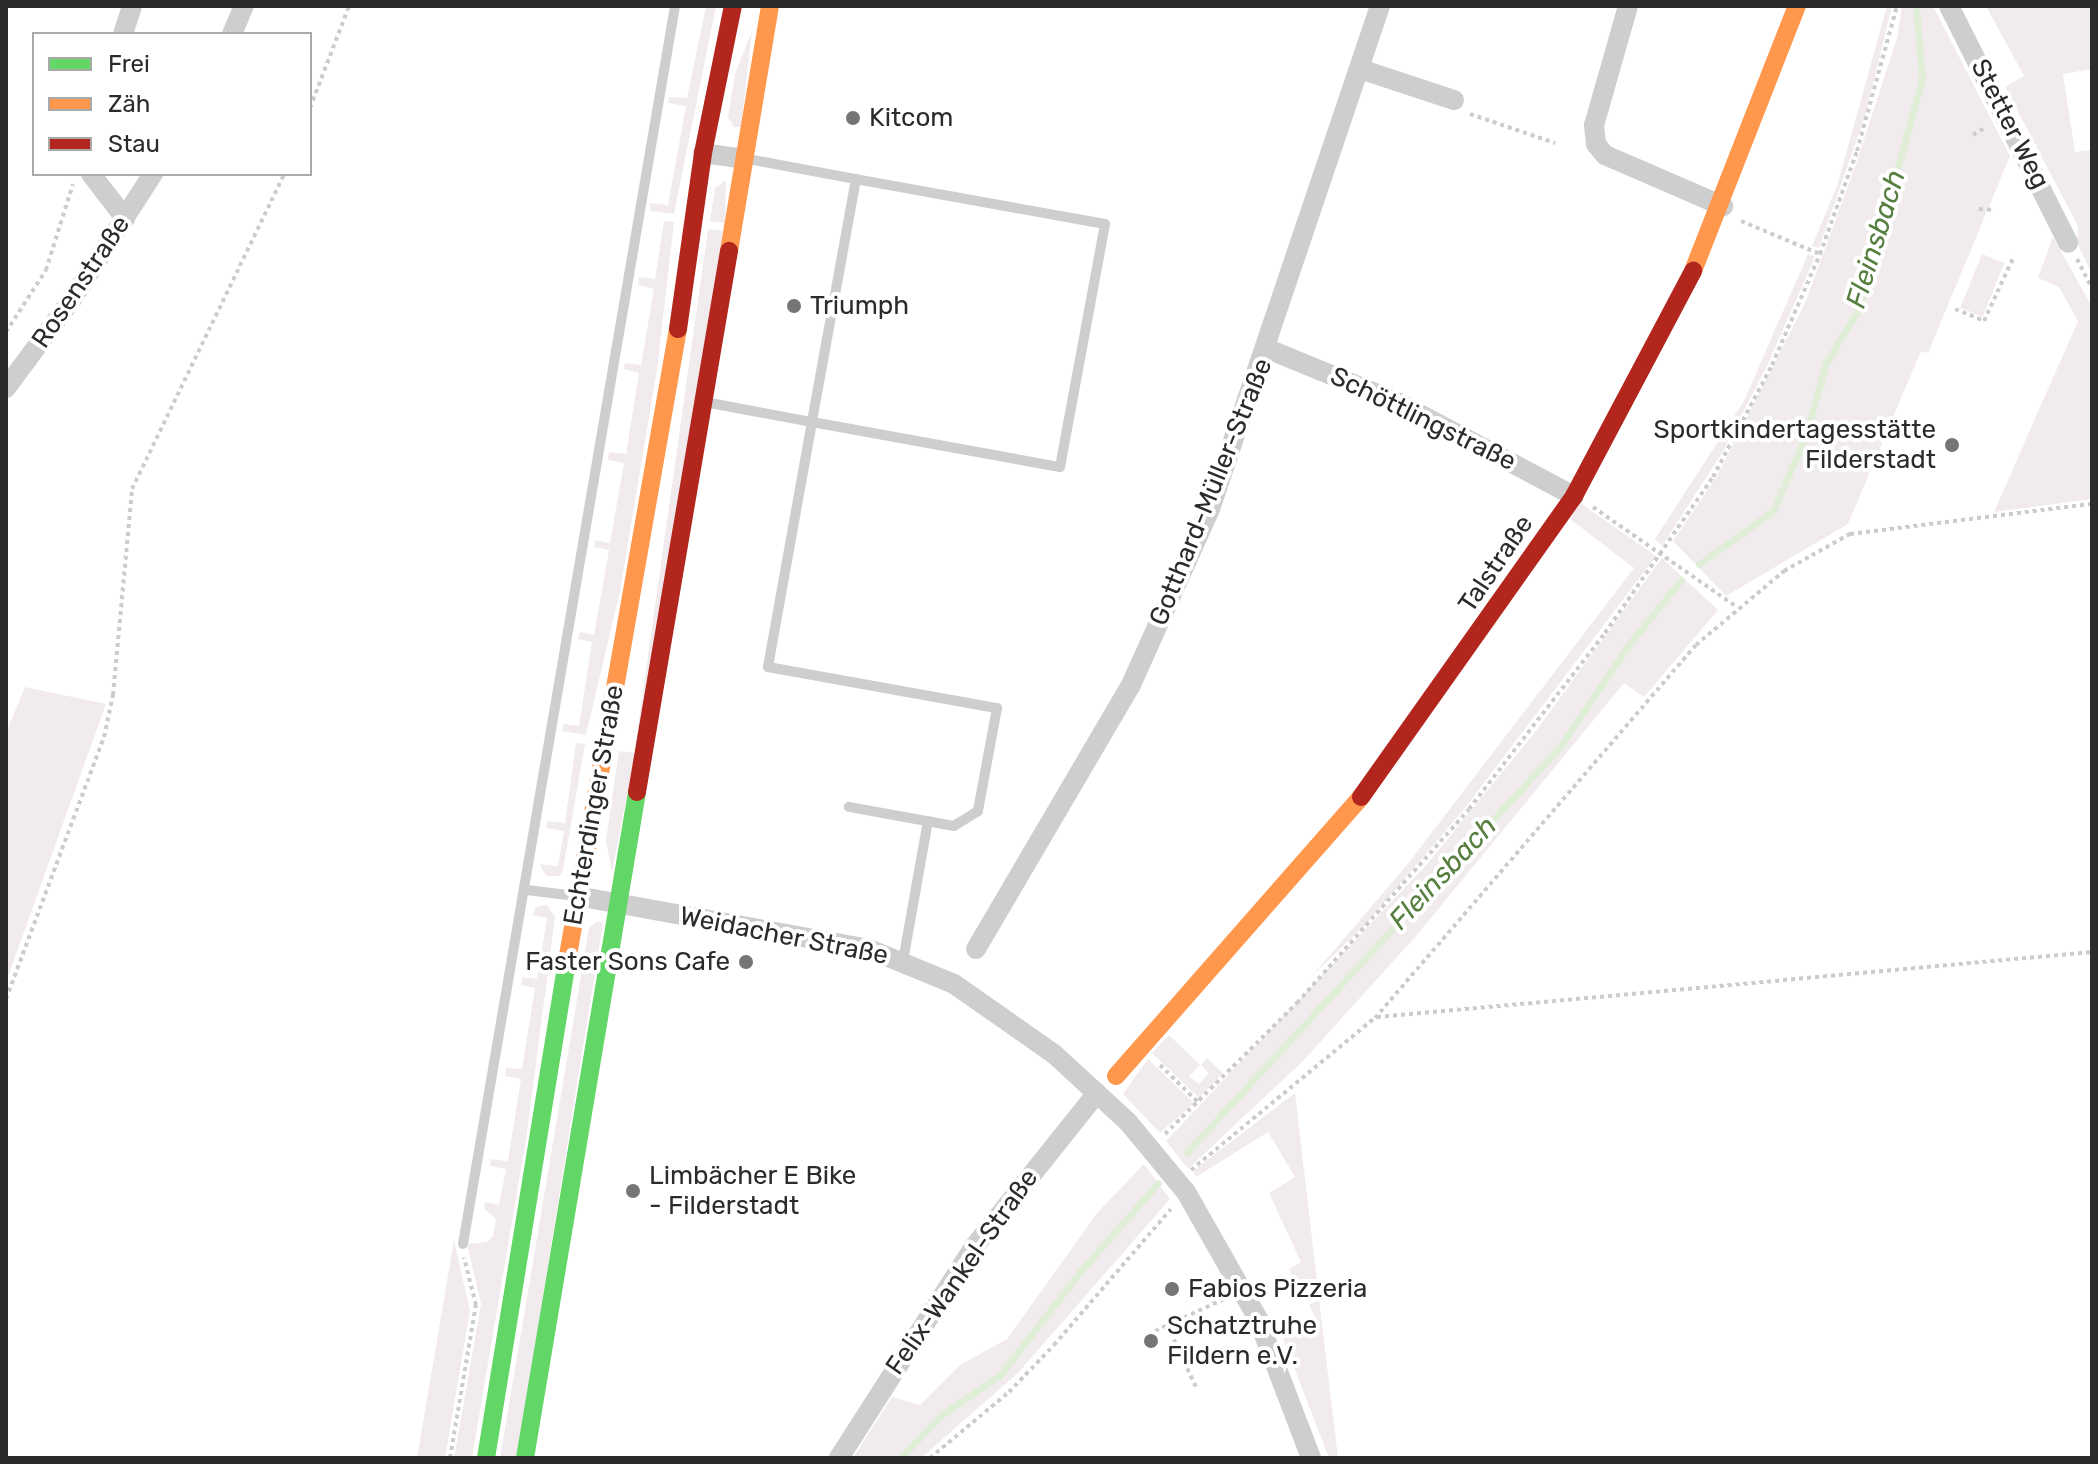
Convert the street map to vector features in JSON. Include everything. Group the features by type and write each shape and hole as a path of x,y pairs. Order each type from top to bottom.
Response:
{"street":[{"path":"123,32 128,6"},
{"path":"233,32 244,6"},
{"name":"Echterdinger Straße","path":"486,1458 577,896 636,587 703,153 733,6"},
{"name":"Echterdinger Straße","path":"525,1458 770,6"},
{"name":"Gotthard-Müller-Straße","path":"976,949 1130,687 1210,509 1268,349 1380,6"},
{"path":"1628,6 1594,125 1596,144 1605,155 1721,209"},
{"name":"Talstraße","path":"1116,1076 1368,789 1574,496 1721,209 1797,6"},
{"name":"Stetter Weg","path":"1949,6 2068,243"},
{"path":"1360,69 1454,100"},
{"path":"703,153 744,159"},
{"path":"84,176 125,218"},
{"name":"Rosenstraße","path":"6,388 152,176"},
{"name":"Schöttlingstraße","path":"1268,349 1399,403 1574,496"},
{"name":"Weidacher Straße","path":"577,896 830,940 903,961 954,984 1007,1019 1097,1093 1152,1147 1181,1186 1243,1290 1311,1458"},
{"name":"Felix-Wankel-Straße","path":"839,1458 966,1258 1097,1093"}],"lane":[{"path":"463,1244 527,890 675,6"},
{"path":"701,402 1060,467 1105,224 744,159"},
{"path":"849,807 954,826 978,811 997,708 768,667 856,179"},
{"path":"903,961 928,821"},
{"path":"527,890 577,896"}],"path":[{"path":"312,103 349,6"},
{"path":"1152,1147 1199,1103 1401,890 1538,722 1662,553 1735,436 1820,254 1857,151 1897,6"},
{"path":"1454,100 1468,113 1555,143"},
{"path":"6,332 46,270 83,176"},
{"path":"6,999 104,737 113,695 132,489 283,176"},
{"path":"1721,209 1820,254"},
{"path":"1979,209 1995,210"},
{"path":"2068,243 2092,288"},
{"path":"1955,309 1984,321 2014,256"},
{"path":"1574,496 1662,553 1737,607"},
{"path":"930,1458 1045,1355 1181,1186 1375,1018 1696,645 1737,607 1822,545 1850,534 2092,504"},
{"path":"1375,1018 2092,952"},
{"path":"1142,1047 1199,1103"},
{"path":"450,1458 476,1305 463,1244"},
{"path":"1155,1331 1243,1290"},
{"path":"1167,1325 1196,1387"}],"shaded area":[{"path":"706,6 716,6 674,214 650,211 650,203 668,205 686,106 668,103 669,97 687,98"},
{"path":"1887,6 1892,6 1866,113 1819,248 1812,246 1837,186"},
{"path":"1902,6 1933,6 2010,156 1928,353 1921,351 1848,524 1726,596 1673,541 1717,476 1805,303 1855,167 1897,38"},
{"path":"1986,6 2092,6 2092,69 2063,74 2075,152 2092,150 2092,274 2077,243 2078,226 2005,87 2024,76"},
{"path":"752,31 741,127 734,127 728,117 735,74"},
{"path":"726,180 725,223 710,221 715,188"},
{"path":"664,221 674,222 657,370 620,591 586,735 562,731 564,724 579,726 592,642 578,639 580,632 594,635 609,550 594,547 595,540 610,543 624,463 608,460 609,452 626,454 639,373 624,369 625,363 641,365 654,289 638,285 639,277 655,279"},
{"path":"708,229 723,231 650,747 635,745"},
{"path":"2053,237 2092,307 2092,499 1994,512 2078,321 2059,287 2038,278"},
{"path":"1808,254 1815,257 1767,366 1722,453 1662,546 1655,539 1744,401"},
{"path":"1982,254 2004,263 1983,317 1960,308"},
{"path":"1580,503 1656,556 1465,808 1365,925 1313,975 1407,865 1634,568 1570,519"},
{"path":"1662,558 1718,610 1644,697 1624,683 1417,935 1303,1061 1188,1169 1166,1141 1428,863 1535,732"},
{"path":"25,687 106,704 6,982 6,733"},
{"path":"576,743 585,744 563,870 560,876 546,876 540,864 558,866 564,831 546,828 547,821 565,823"},
{"path":"619,751 635,753 612,872 606,840"},
{"path":"547,905 555,917 527,1133 472,1458 454,1458 481,1304 467,1244 487,1242 493,1236 496,1219 484,1208 485,1202 499,1205 506,1169 490,1166 491,1159 508,1161 521,1079 505,1076 506,1068 522,1069 535,988 521,985 522,977 537,979 547,918 532,915 536,907"},
{"path":"598,921 603,923 517,1458 500,1458 589,928"},
{"path":"1169,1035 1200,1065 1189,1076 1199,1084 1209,1073 1201,1065 1207,1058 1223,1073 1199,1098 1152,1053"},
{"path":"1148,1059 1194,1103 1160,1133 1123,1094"},
{"path":"1295,1093 1338,1458 1329,1458 1277,1323 1281,1321 1291,1338 1318,1323 1309,1305 1317,1301 1306,1280 1297,1285 1289,1269 1301,1262 1269,1193 1295,1177 1268,1132 1196,1177 1193,1171"},
{"path":"1144,1164 1170,1199 1018,1373 921,1458 853,1458 892,1397 920,1405 960,1365 1007,1339 1098,1212"},
{"path":"454,1240 470,1311 445,1458 417,1458"}],"waterway":[{"name":"Fleinsbach","path":"1699,564 1773,511 1805,437 1826,363 1859,308 1922,79 1916,6"},
{"name":"Fleinsbach","path":"1187,1152 1559,748 1630,643 1681,580"},
{"name":"Fleinsbach","path":"900,1458 943,1414 1000,1375 1080,1272 1158,1183"}],"traffic: fast":[{"path":"525,1458 637,792"},
{"path":"486,1458 567,961"}],"traffic: slow":[{"path":"729,251 770,6"},
{"path":"1693,271 1797,6"},
{"path":"567,961 678,329"},
{"path":"1116,1076 1361,797"}],"traffic: jam":[{"path":"678,329 703,153 733,6"},
{"path":"637,792 729,251"},
{"path":"1361,797 1574,496 1693,271"}],"place":[{"name":"Kitcom","path":"853,118"},
{"name":"Triumph","path":"794,306"},
{"name":"Sportkindertagesstätte Filderstadt","path":"1952,445"},
{"name":"Faster Sons Cafe","path":"746,962"},
{"name":"Limbächer E Bike - Filderstadt","path":"633,1191"},
{"name":"Fabios Pizzeria","path":"1172,1289"},
{"name":"Schatztruhe Fildern e.V.","path":"1151,1341"}]}
